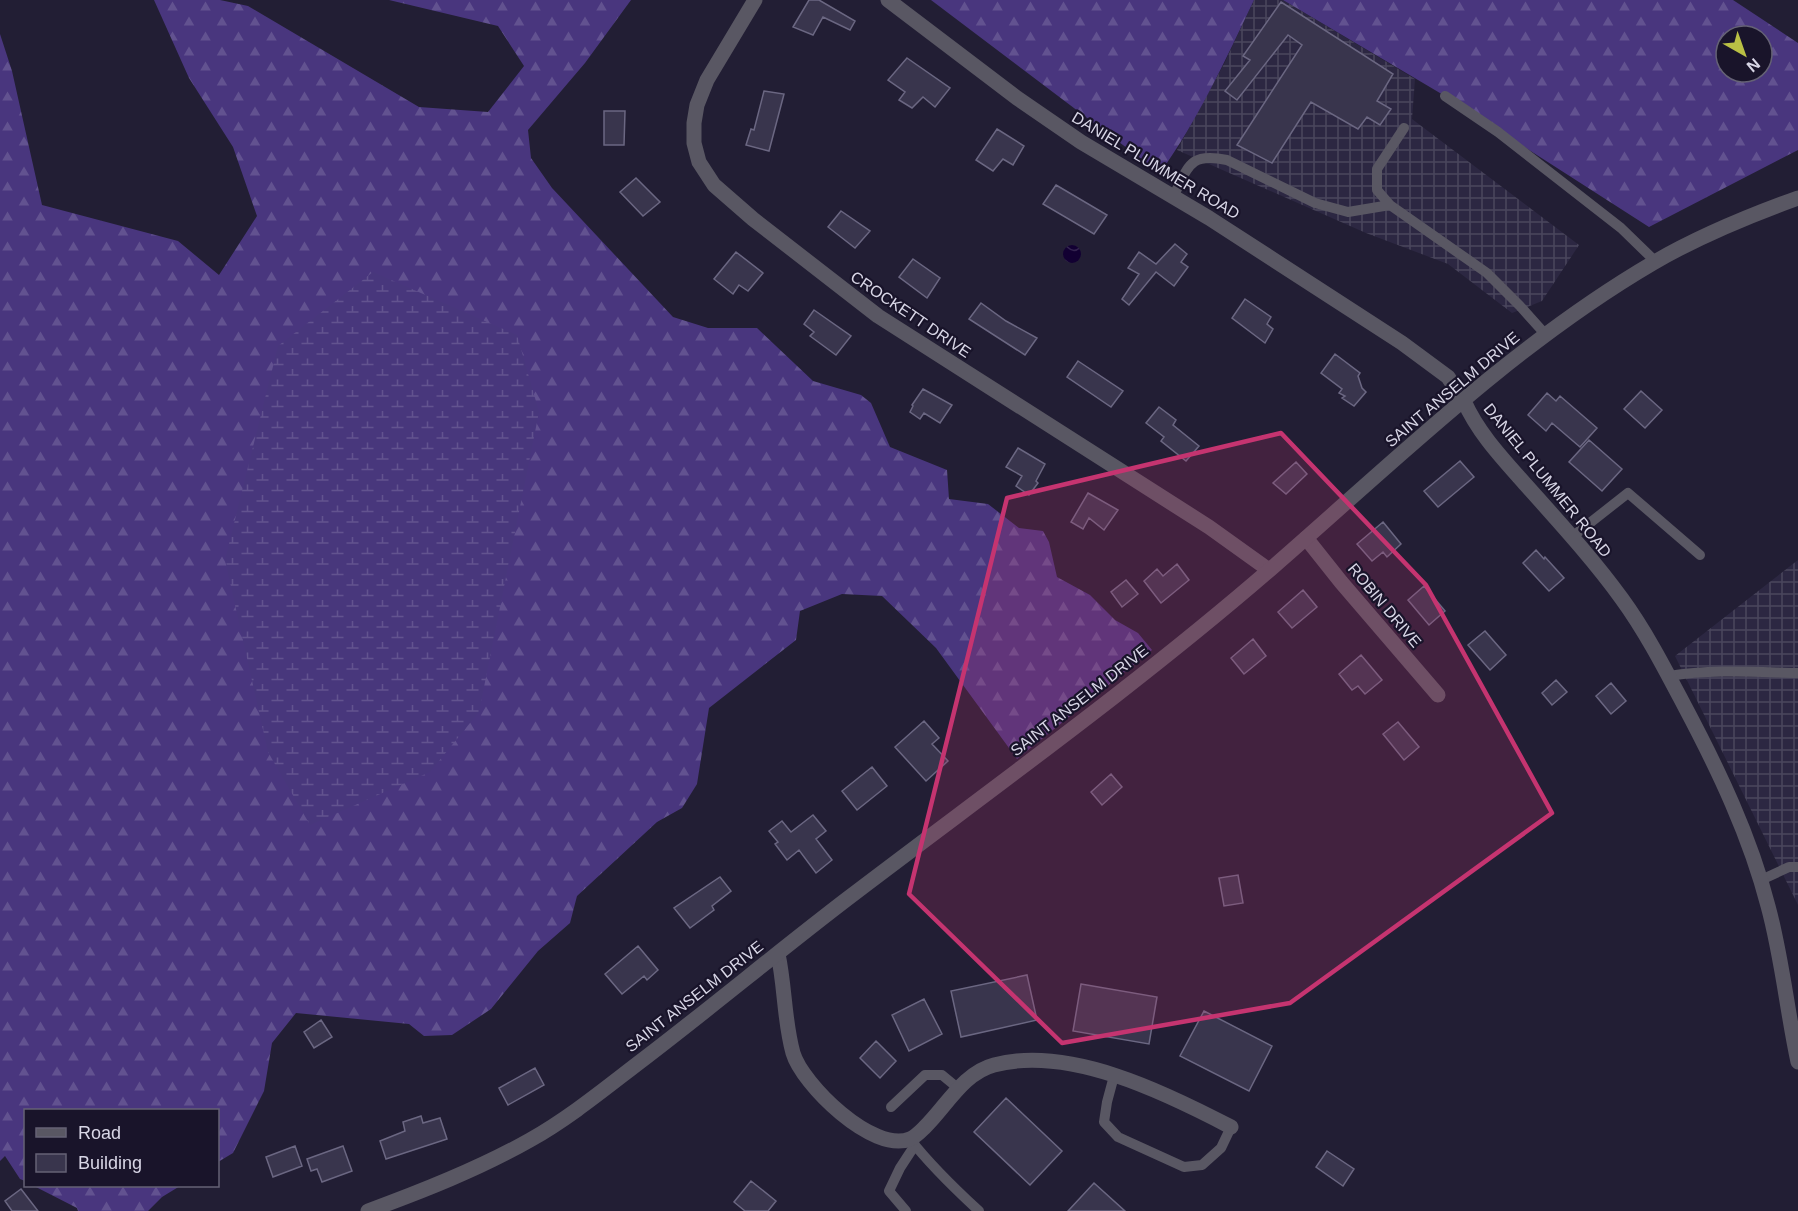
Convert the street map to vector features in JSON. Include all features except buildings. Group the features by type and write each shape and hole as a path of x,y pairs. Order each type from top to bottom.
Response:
{"street":[{"name":"CROCKETT DRIVE","path":"754,0 707,80 697,105 694,143 699,162 714,185 753,219 878,316 1209,527 1269,570"},
{"name":"DANIEL PLUMMER ROAD","path":"888,0 1081,142 1306,280 1402,343 1448,377 1464,401 1474,422 1493,447 1572,537 1623,600 1669,676 1749,844 1775,936 1798,1062"},
{"name":"SAINT ANSELM DRIVE","path":"368,1211 459,1174 532,1138 589,1101 846,900 1137,680 1269,570 1464,401 1546,334 1655,261 1713,231 1798,198"},
{"name":"ROBIN DRIVE","path":"1306,538 1438,695"},
{"path":"778,954 784,980 789,1037 798,1067 814,1087 861,1128 893,1141 913,1142 959,1089 979,1072 993,1065 1022,1061 1051,1062 1114,1076 1173,1097 1232,1127"}],"lane":[{"path":"1445,96 1498,132 1621,228 1655,261"},
{"path":"1404,128 1377,169 1377,190 1390,206 1487,273 1546,334"},
{"path":"1173,197 1190,166 1202,157 1212,157 1227,160 1315,203 1348,212 1390,206"},
{"path":"1572,537 1628,493 1700,555"},
{"path":"1669,676 1690,672 1720,671 1798,673"},
{"path":"1761,880 1789,867 1798,867"},
{"path":"891,1107 925,1075 942,1075 959,1089"},
{"path":"1114,1076 1104,1122 1118,1137 1184,1167 1202,1165 1221,1148 1232,1127"},
{"path":"906,1211 889,1191 913,1142 943,1178 979,1211"}],"highlighted area":[{"path":"1281,433 1426,585 1552,813 1290,1003 1062,1043 909,894 1007,498"}],"shaded area":[{"path":"1254,0 1283,0 1415,79 1412,119 1579,245 1542,301 1512,313 1448,264 1366,233 1177,150 1224,64"},
{"path":"1798,560 1798,905 1675,656"}],"green space":[{"path":"154,0 220,0 248,6 419,107 488,112 524,66 498,26 389,0 631,0 585,63 528,130 531,158 552,188 673,317 708,328 757,328 813,381 861,395 871,403 890,447 947,470 949,499 988,504 1019,528 1043,531 1049,542 1057,577 1090,595 1115,620 1138,633 1152,650 1017,759 936,648 882,596 842,594 800,611 796,640 709,708 697,784 682,808 657,822 577,896 570,923 538,951 491,1009 452,1035 424,1036 409,1024 296,1013 272,1043 264,1091 233,1153 219,1161 219,1109 24,1109 24,1181 20,1179 5,1156 0,1161 0,34 12,71 42,205 178,241 219,275 257,216 233,147 189,78"},
{"path":"931,0 1254,0 1199,111 1160,173"},
{"path":"1283,0 1733,0 1769,24 1714,24 1714,84 1774,84 1774,27 1798,43 1798,150 1649,227 1445,96"},
{"path":"373,272 517,335 539,412 479,712 430,772 310,825 268,752 225,560 278,346"},
{"path":"36,1187 178,1187 162,1197 148,1211 78,1211 77,1208"}],"water":[{"path":"1072,245 1078,248 1081,254 1078,260 1072,263 1066,260 1063,254 1066,248"}]}
